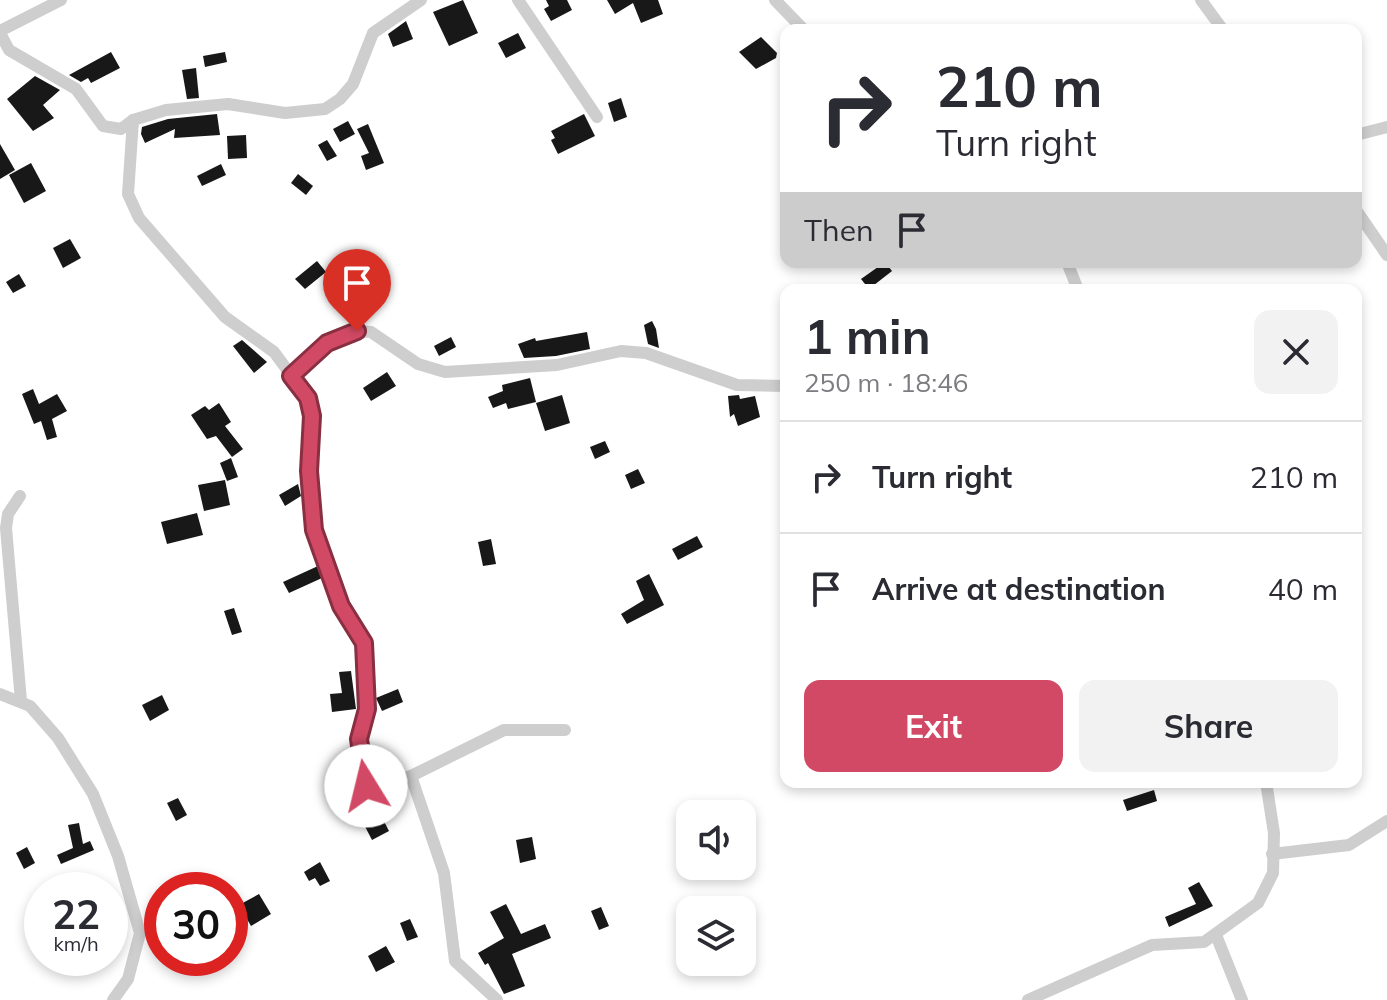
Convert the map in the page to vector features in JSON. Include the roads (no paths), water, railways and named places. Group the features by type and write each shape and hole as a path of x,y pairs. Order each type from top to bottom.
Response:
{"street":[{"path":"61,0 0,32 9,50 76,89 103,126 121,129 133,120 166,110 228,104 285,113 325,109 340,99 353,84 373,33 421,0"},
{"path":"518,0 597,117"},
{"path":"775,0 798,24"},
{"path":"1201,0 1219,24"},
{"path":"133,120 127,187 139,218 225,317 274,352 308,398 312,416 309,471 314,530 341,606 364,643 367,709 359,739 366,786 411,776 504,730 565,730"},
{"path":"1362,133 1387,127"},
{"path":"1362,219 1387,255"},
{"path":"291,376 327,343 357,331 371,332 418,364 445,372 557,365 621,351 646,353 737,385 780,386"},
{"path":"20,496 8,514 6,528 21,701"},
{"path":"0,694 21,701 43,719 82,775 118,856 138,918 139,945 128,979 113,1000"},
{"path":"411,776 444,873 455,961 497,1000"},
{"path":"1028,1000 1152,945 1204,942 1258,903 1273,873 1274,833 1267,788"},
{"path":"1272,854 1349,845 1387,821"},
{"path":"1216,935 1242,1000"}]}
